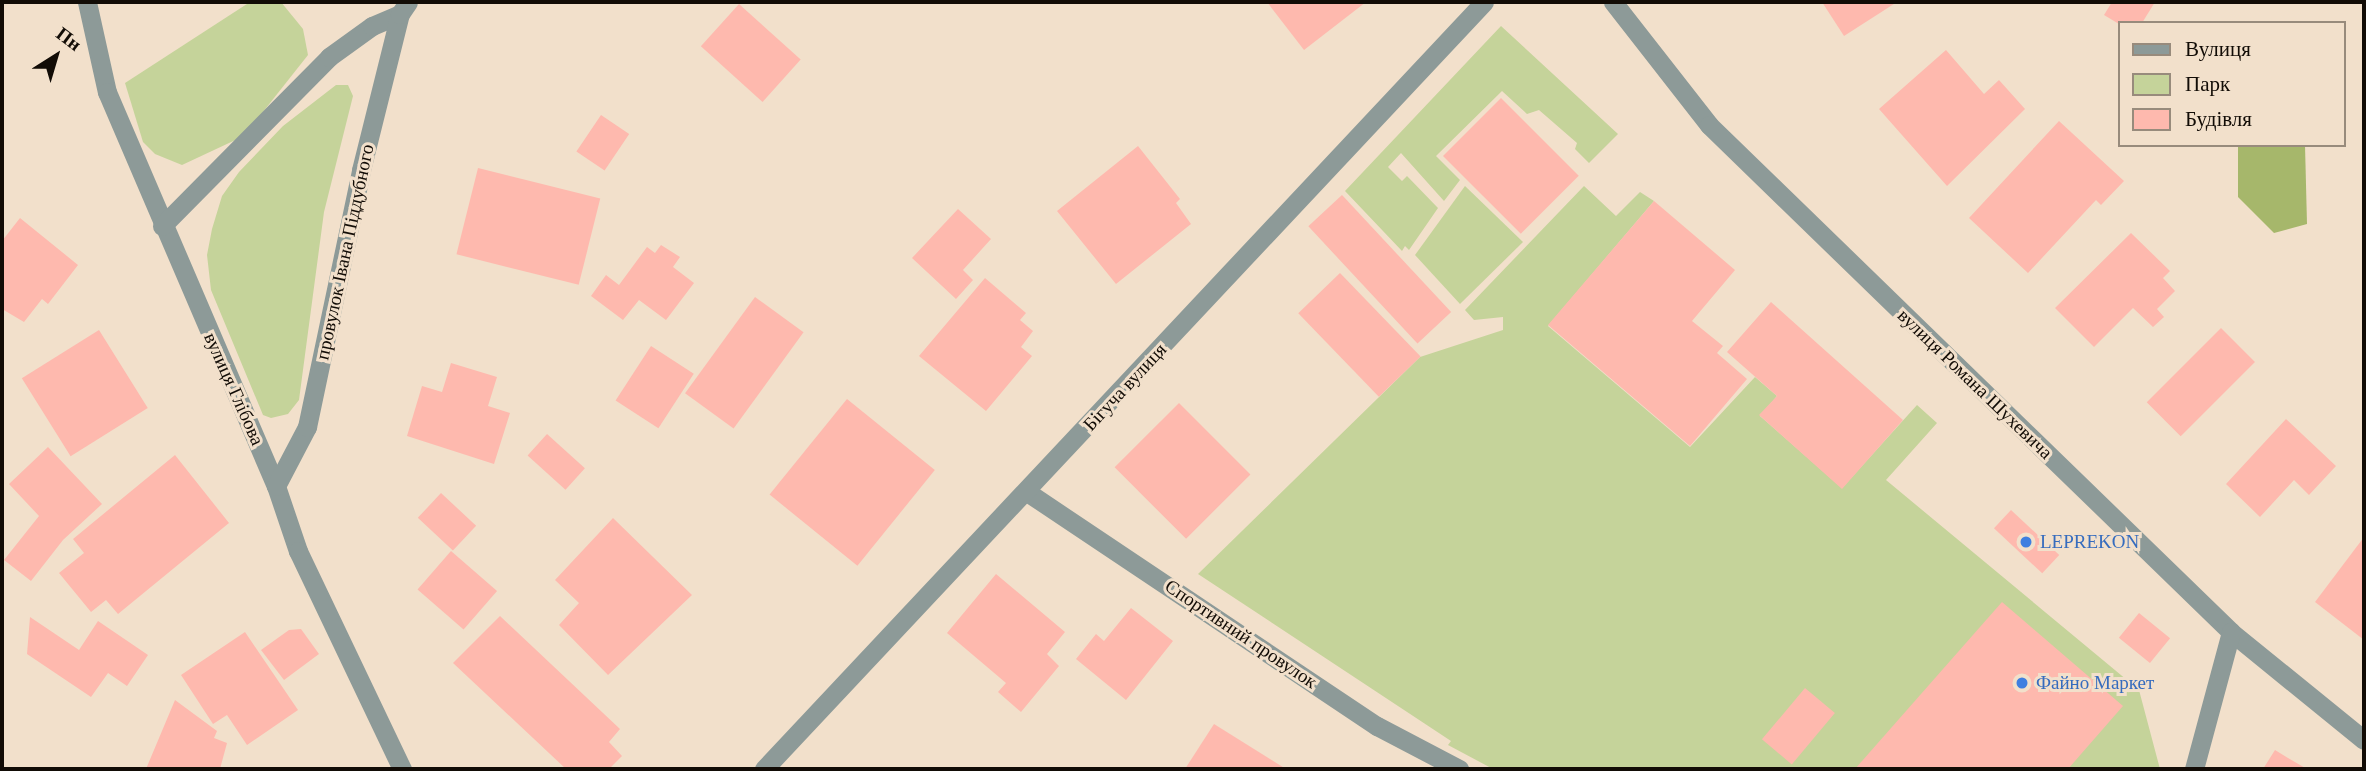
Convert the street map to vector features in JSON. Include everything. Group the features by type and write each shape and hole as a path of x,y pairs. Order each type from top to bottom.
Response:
{"street":[{"name":"вулиця Глібова","path":"88,2 107,92 162,226 276,486 298,551 402,769"},
{"name":"Бігуча вулиця","path":"764,769 1027,492 1484,2"},
{"name":"вулиця Романа Шухевича","path":"1613,2 1709,125 2231,632 2364,740"},
{"name":"провулок Івана Піддубного","path":"162,226 329,57 372,26 404,8"},
{"name":"провулок Івана Піддубного","path":"276,486 307,427 404,8"},
{"name":"Спортивний провулок","path":"1027,492 1377,726 1459,769"},
{"path":"2193,769 2231,632"}],"green space":[{"path":"250,2 281,2 303,29 308,55 244,136 182,165 155,154 143,142 125,83"},
{"path":"1501,26 1618,134 1589,163 1575,149 1577,143 1539,110 1527,114 1502,91 1436,156 1460,180 1444,201 1401,153 1388,167 1402,181 1407,176 1438,208 1409,250 1405,246 1402,251 1345,191"},
{"path":"336,85 348,85 353,96 324,212 299,400 288,414 271,418 263,415 211,290 207,255 212,229 222,196 239,172 283,126"},
{"path":"2238,147 2305,147 2307,224 2274,233 2238,197"},
{"path":"1465,186 1523,242 1460,304 1415,255"},
{"path":"1584,186 1616,216 1640,192 1654,201 1548,326 1690,447 1755,377 1777,396 1760,416 1842,488 1917,405 1937,423 1886,480 2139,690 2160,769 1493,769 1448,745 1451,741 1198,574 1420,357 1503,330 1503,317 1474,320 1465,310"}],"building":[{"path":"1267,2 1366,2 1304,50"},
{"path":"1822,2 1897,2 1844,36"},
{"path":"2112,2 2155,2 2143,21 2118,21 2118,23 2104,15"},
{"path":"739,4 801,60 763,102 701,46"},
{"path":"1946,50 1984,94 1999,80 2025,109 1947,186 1879,109"},
{"path":"1501,98 1579,176 1521,234 1443,156"},
{"path":"601,115 629,134 605,170 576,151"},
{"path":"2059,121 2124,181 2101,205 2096,200 2028,273 1969,218"},
{"path":"1138,146 1180,199 1176,203 1191,224 1116,284 1057,211"},
{"path":"478,168 600,198 579,285 456,254"},
{"path":"1342,195 1451,312 1417,343 1308,226"},
{"path":"1654,201 1735,270 1692,321 1723,346 1717,353 1747,379 1690,446 1548,325"},
{"path":"958,209 991,239 963,270 973,280 956,299 912,258"},
{"path":"20,218 78,265 48,304 42,299 24,322 2,309 2,241"},
{"path":"2131,233 2170,271 2163,278 2175,291 2157,309 2164,317 2153,327 2133,308 2094,347 2055,308"},
{"path":"661,245 680,257 673,267 694,283 666,320 639,300 623,320 591,296 606,275 619,285 647,247 655,253"},
{"path":"1340,273 1421,356 1379,397 1298,313"},
{"path":"985,278 1026,313 1020,320 1033,331 1021,347 1032,356 986,411 919,356"},
{"path":"755,297 804,332 734,429 685,393"},
{"path":"1771,302 1903,420 1842,489 1759,415 1777,396 1727,352"},
{"path":"2221,328 2255,362 2181,436 2147,402"},
{"path":"99,330 148,408 71,456 22,378"},
{"path":"651,346 694,374 658,428 616,401"},
{"path":"451,363 497,377 488,406 510,413 494,464 407,436 422,386 442,392"},
{"path":"847,399 935,470 857,566 770,495"},
{"path":"1179,403 1250,474 1186,539 1115,467"},
{"path":"2286,419 2336,466 2309,495 2294,480 2260,517 2226,484"},
{"path":"547,434 585,468 565,490 528,456"},
{"path":"48,447 102,504 63,540 31,581 4,560 39,516 9,484"},
{"path":"175,455 229,523 118,614 106,600 91,612 59,573 84,553 73,539"},
{"path":"441,493 476,526 453,551 418,518"},
{"path":"2011,510 2059,555 2042,573 1994,528"},
{"path":"613,518 692,595 608,675 559,625 579,603 555,580"},
{"path":"2364,537 2364,640 2315,602"},
{"path":"451,551 497,591 464,630 418,589"},
{"path":"996,574 1065,632 1047,654 1059,666 1021,712 998,692 1006,683 947,633"},
{"path":"2002,602 2123,706 2068,769 1855,769"},
{"path":"1131,608 1173,641 1126,700 1076,659 1096,634 1104,641"},
{"path":"2139,613 2170,638 2150,663 2119,638"},
{"path":"500,616 620,729 609,742 622,756 609,769 566,769 453,663"},
{"path":"30,617 79,650 98,621 148,655 127,686 108,673 91,697 27,654"},
{"path":"301,629 319,654 284,680 261,650 289,630"},
{"path":"245,632 298,710 247,745 227,715 213,724 181,675"},
{"path":"1805,688 1835,713 1792,764 1762,739"},
{"path":"175,700 217,731 214,738 227,743 220,769 146,769"},
{"path":"1214,724 1286,769 1185,769"},
{"path":"2275,750 2288,758 2307,769 2263,769"}],"place":[{"name":"LEPREKON","path":"2026,542"},
{"name":"Файно Маркет","path":"2022,683"}]}
